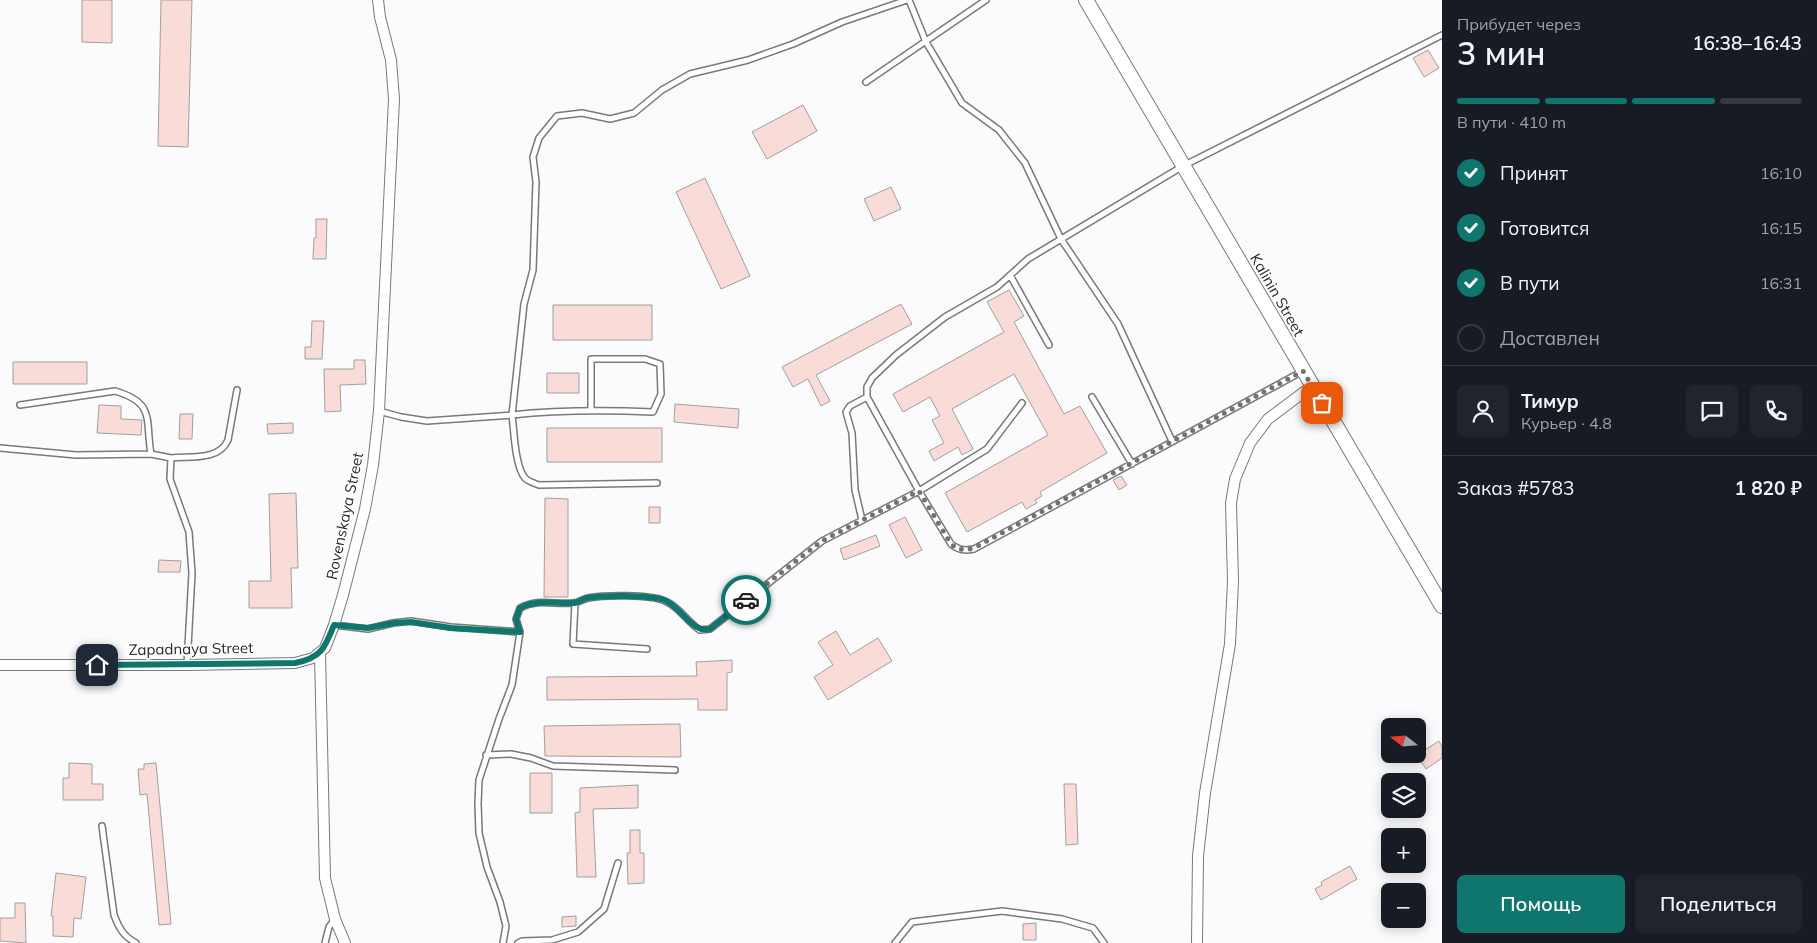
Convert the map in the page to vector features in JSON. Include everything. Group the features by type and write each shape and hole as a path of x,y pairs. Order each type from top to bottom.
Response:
{"main road":[{"name":"Kalinin Street","path":"1086,0 1442,606"}],"street":[{"name":"Rovenskaya Street","path":"344,943 335,918 325,878 320,653 328,641 334,625 365,509 373,465 379,411 394,99 391,60 380,17 378,0"},
{"path":"1197,943 1198,856 1205,793 1230,644 1233,581 1231,503 1236,479 1250,443 1268,418 1312,386"},
{"name":"Zapadnaya Street","path":"0,665 295,663 313,658 320,653"}],"lane":[{"path":"657,483 539,485 524,477 519,468 512,415 524,304 533,270 536,182 534,157 539,138 557,116 582,113 610,119 634,113 662,90 690,74 748,60 793,44 842,22 908,0 926,42 962,103 1000,130 1025,163 1061,239 1118,324 1172,441"},
{"path":"866,82 986,0"},
{"path":"1303,371 974,548 966,550 959,549 951,544 919,491 867,396 867,387 872,378 896,354 945,317 997,287 1028,259 1183,166 1442,36"},
{"path":"1010,275 1049,345"},
{"path":"379,411 427,421 591,410 653,412 661,394 660,364 645,359 591,360 591,410"},
{"path":"0,448 76,455 151,454 171,458 212,455 225,447 228,440 237,390"},
{"path":"20,405 115,391 129,395 141,403 147,414 151,454"},
{"path":"862,520 855,490 852,433 846,412 850,406 867,396"},
{"path":"1092,397 1132,464"},
{"path":"503,943 506,926 500,902 487,867 479,833 479,780 486,755 512,685 520,632 516,619 520,608 535,602 575,603 586,598 650,597 674,605 696,628 710,629 822,541 919,491 987,449 1022,403"},
{"path":"171,458 170,480 188,532 192,573 187,665"},
{"path":"575,603 573,644 647,649"},
{"path":"334,625 368,628 411,622 451,628 520,632"},
{"path":"486,755 511,754 531,758 553,766 675,770"},
{"path":"102,826 114,915 118,928 127,938 136,943"},
{"path":"518,943 522,941 552,940 578,932 604,909 618,863"},
{"path":"895,943 912,922 1002,911 1062,918 1093,928 1104,943"},
{"path":"325,943 329,927 335,918"}],"building":[{"path":"82,0 112,0 112,43 82,42"},
{"path":"161,0 192,0 188,147 158,146"},
{"path":"1428,50 1439,68 1424,77 1413,58"},
{"path":"803,105 817,131 767,159 752,132"},
{"path":"705,178 750,276 721,289 676,192"},
{"path":"891,187 901,209 874,221 864,199"},
{"path":"316,219 327,219 326,259 313,259"},
{"path":"1009,290 1024,316 1014,322 1064,414 1080,406 1107,453 1040,492 1042,496 1035,500 1037,503 1026,509 1022,502 967,532 945,493 1048,435 1014,374 952,409 973,449 962,455 958,447 934,461 929,451 944,443 932,420 940,416 930,397 903,412 893,394 1004,332 987,302"},
{"path":"901,304 912,324 816,375 830,401 821,406 808,379 793,387 782,367"},
{"path":"553,305 652,305 652,340 553,340"},
{"path":"312,321 324,321 322,359 305,359 305,347 311,347"},
{"path":"354,360 365,360 366,384 340,385 341,411 325,412 324,369 354,369"},
{"path":"13,362 87,362 87,384 13,384"},
{"path":"547,373 579,373 579,393 547,393"},
{"path":"675,404 739,409 738,428 674,422"},
{"path":"99,405 121,406 121,419 142,420 141,435 97,433"},
{"path":"180,414 193,414 192,439 179,439"},
{"path":"293,423 293,433 268,434 267,424"},
{"path":"547,428 662,428 662,462 547,462"},
{"path":"1121,476 1127,485 1119,490 1113,480"},
{"path":"296,493 298,568 291,568 292,608 249,608 249,581 271,581 269,494"},
{"path":"545,498 568,499 568,597 544,597"},
{"path":"649,507 660,507 660,523 649,523"},
{"path":"905,517 922,550 906,558 889,525"},
{"path":"876,535 880,546 844,560 840,549"},
{"path":"159,560 181,561 180,572 158,572"},
{"path":"836,631 850,655 878,638 892,661 828,700 814,677 833,665 818,642"},
{"path":"732,660 732,672 727,673 727,710 698,710 698,699 547,700 547,677 697,676 696,662"},
{"path":"680,724 681,757 545,756 544,726"},
{"path":"1439,741 1442,747 1442,758 1426,769 1422,763 1426,763 1426,749"},
{"path":"69,763 92,764 92,784 103,784 103,800 63,800 63,778 69,778"},
{"path":"156,763 171,924 159,925 147,794 140,795 138,769 144,769 144,764"},
{"path":"530,773 552,773 552,813 530,813"},
{"path":"1064,784 1076,784 1078,844 1066,845"},
{"path":"638,785 638,808 593,809 596,877 577,877 575,813 580,812 580,788"},
{"path":"630,830 640,830 640,853 644,853 644,883 628,884 627,853 630,853"},
{"path":"1350,866 1357,879 1321,900 1315,889 1322,885 1321,882"},
{"path":"56,873 86,877 81,919 74,918 73,937 53,936 53,916 51,916"},
{"path":"15,903 25,903 26,943 0,941 0,918 15,918"},
{"path":"576,916 576,926 562,927 562,917"},
{"path":"1036,923 1036,940 1023,940 1023,924"}],"way so far":[{"path":"746,600 822,541 919,491 951,544 959,549 966,550 974,548 1118,472 1158,448 1303,371 1322,403"}],"route":[{"path":"97,665 295,663 313,658 320,653 325,648 334,625 368,628 411,622 451,628 520,632 516,619 520,608 528,604 535,602 575,603 586,598 602,597 650,597 662,600 674,605 696,628 705,630 710,629 746,600"}]}
